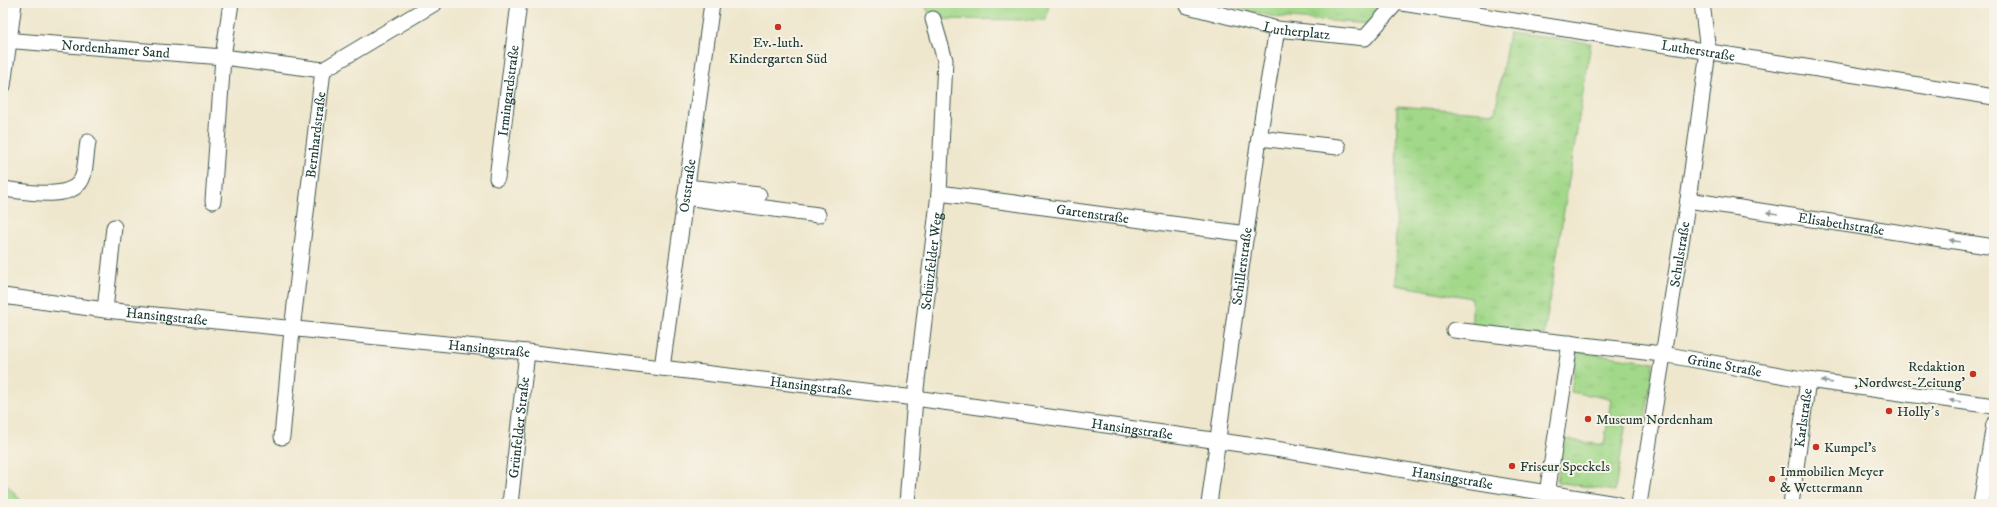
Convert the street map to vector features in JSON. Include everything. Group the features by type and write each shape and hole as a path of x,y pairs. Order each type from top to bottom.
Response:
{"street":[{"path":"3,86 6,40 14,3"},
{"path":"213,202 223,57 231,3"},
{"path":"323,70 435,3"},
{"name":"Irmingardstraße","path":"497,178 519,3"},
{"name":"Oststraße","path":"662,368 712,3"},
{"name":"Lutherplatz","path":"1187,3 1188,6 1277,29 1365,38 1396,3"},
{"name":"Lutherstraße","path":"1402,3 1994,97"},
{"name":"Schulstraße","path":"1639,504 1688,200 1708,51 1702,3"},
{"name":"Schützfelder Weg","path":"907,504 915,398 938,193 944,60 933,19"},
{"name":"Schillerstraße","path":"1209,504 1259,138 1277,29"},
{"name":"Nordenhamer Sand","path":"6,40 223,57 323,70"},
{"name":"Bernhardstraße","path":"282,437 292,330 323,70"},
{"path":"1259,138 1338,147"},
{"path":"3,189 54,193 67,192 79,184 83,177 88,142"},
{"path":"686,192 759,194"},
{"path":"686,192 818,215"},
{"name":"Gartenstraße","path":"938,193 1246,234"},
{"name":"Elisabethstraße","path":"1688,200 1994,247"},
{"path":"105,310 114,227"},
{"name":"Hansingstraße","path":"3,296 105,310 292,330 527,352 915,398 1218,440 1546,494 1616,504"},
{"name":"Grüne Straße","path":"1454,330 1662,354 1808,380 1994,406"},
{"path":"1546,494 1570,343"},
{"name":"Grünfelder Straße","path":"510,504 527,352"},
{"name":"Karlstraße","path":"1791,504 1808,380"},
{"path":"1981,504 1994,424"}],"green space":[{"path":"923,3 1049,3 1046,20 933,19"},
{"path":"1218,3 1391,3 1371,24 1275,17"},
{"path":"1509,33 1591,43 1544,335 1472,330 1472,298 1395,285 1397,106 1495,113"},
{"path":"1577,351 1654,363 1644,425 1626,423 1615,491 1557,482 1564,439 1604,445 1611,399 1571,392"},
{"path":"3,481 24,504 3,504"}],"place":[{"name":"Ev.-luth. Kindergarten Süd","path":"778,27"},
{"name":"Redaktion ,Nordwest-Zeitung'","path":"1973,374"},
{"name":"Hollyʼs","path":"1889,411"},
{"name":"Museum Nordenham","path":"1588,419"},
{"name":"Kumpel's","path":"1816,447"},
{"name":"Friseur Speckels","path":"1512,466"},
{"name":"Immobilien Meyer & Wettermann","path":"1772,479"}]}
